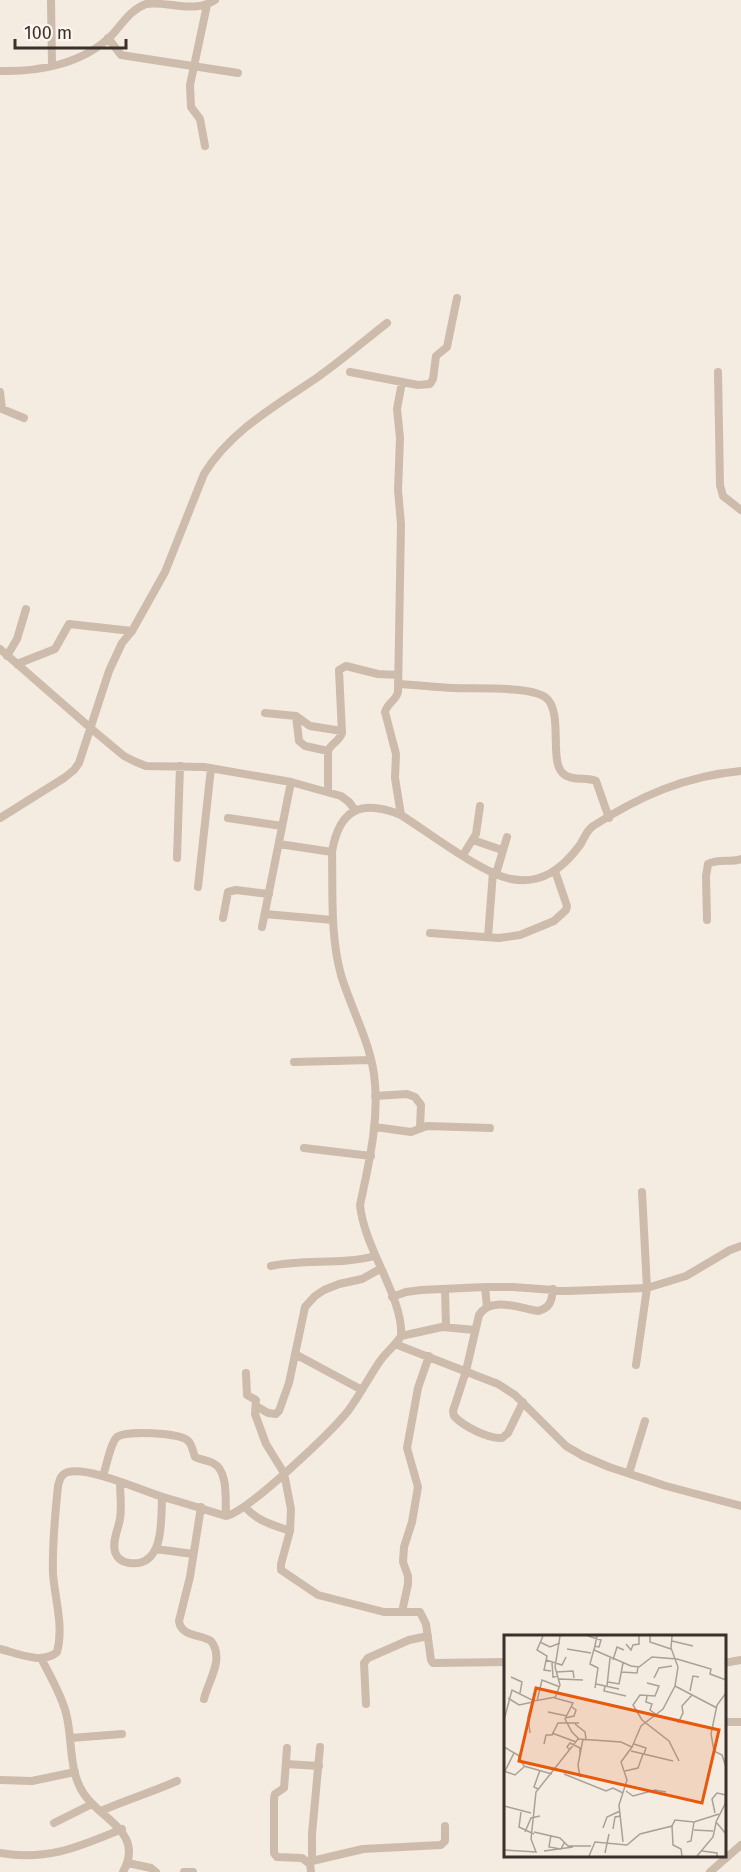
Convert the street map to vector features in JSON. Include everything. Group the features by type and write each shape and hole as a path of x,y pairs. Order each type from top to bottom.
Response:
{"street":[{"path":"51,0 52,66"},
{"path":"0,71 19,72 52,66 80,57 108,38 139,6 146,4 198,7 211,2"},
{"path":"205,146 199,116 191,107 190,85 192,66 211,2"},
{"path":"108,38 121,55 238,73"},
{"path":"350,372 421,385 432,382 436,356 447,347 457,298"},
{"path":"0,818 74,770 94,732 109,671 165,573 200,483 212,461 232,439 280,401 319,376 387,323"},
{"path":"718,372 720,485 723,496 741,510"},
{"path":"401,815 395,778 396,754 385,712 386,708 396,699 398,679 401,524 398,490 400,438 397,409 402,382"},
{"path":"0,392 2,409 24,418"},
{"path":"8,656 17,639 26,609"},
{"path":"17,664 55,649 69,624 132,631"},
{"path":"0,649 94,732 124,756 136,762 146,766 180,765 211,768 291,782 340,796 355,810"},
{"path":"327,792 328,751 329,747 340,738 342,731 338,677 340,668 346,666 398,679 534,693 545,698 551,706 555,720 556,748 562,772 567,777 596,781 609,818"},
{"path":"265,713 296,717 310,726 342,731"},
{"path":"296,717 299,741 305,746 328,751"},
{"path":"177,858 180,765"},
{"path":"198,887 211,768"},
{"path":"0,1649 41,1658 53,1656 57,1652 59,1645 52,1542 60,1478 64,1474 73,1472 103,1476 226,1516 245,1507 343,1417 380,1361 401,1336 401,1326 392,1297 362,1223 360,1205 371,1156 375,1126 375,1096 371,1060 341,975 337,955 333,920 333,852 334,840 343,819 355,810 376,807 401,815 494,873 514,880 540,879 555,871 580,844 590,828 660,790 705,775 741,771"},
{"path":"262,927 291,782"},
{"path":"463,855 478,828 480,806"},
{"path":"228,818 282,826"},
{"path":"488,938 494,873 507,837"},
{"path":"473,840 502,850"},
{"path":"279,844 333,852"},
{"path":"707,920 708,864 712,861 731,862 741,859"},
{"path":"430,933 499,938 520,935 551,922 566,910 566,900 555,871"},
{"path":"223,918 228,892 236,890 269,894"},
{"path":"264,914 333,920"},
{"path":"294,1062 371,1060"},
{"path":"375,1096 407,1094 416,1097 421,1105 420,1128"},
{"path":"375,1126 411,1132 427,1126 490,1128"},
{"path":"304,1148 371,1156"},
{"path":"636,1365 647,1288 642,1192"},
{"path":"392,1297 406,1292 485,1287 567,1291 647,1288 686,1276 741,1246"},
{"path":"271,1266 344,1262 375,1257"},
{"path":"256,1406 268,1413 276,1414 279,1411 289,1383 304,1311 315,1296 330,1287 362,1279 380,1269"},
{"path":"485,1287 487,1306"},
{"path":"445,1289 446,1327"},
{"path":"523,1402 508,1433 502,1438 492,1437 459,1421 455,1418 453,1411 466,1371 479,1315 487,1306 503,1305 538,1311 551,1304 553,1289"},
{"path":"401,1336 446,1327 475,1330"},
{"path":"395,1344 498,1384 523,1402 566,1446 583,1456 629,1473 741,1506"},
{"path":"295,1354 362,1390"},
{"path":"402,1612 408,1584 403,1562 404,1548 412,1522 418,1487 407,1448 418,1388 429,1356"},
{"path":"246,1373 247,1395 256,1400 255,1414 266,1443 284,1473 291,1509 290,1532 280,1567 284,1574 318,1595 384,1611 420,1612 426,1624 433,1663 504,1662"},
{"path":"629,1473 645,1421"},
{"path":"103,1476 114,1440 119,1435 128,1432 185,1438 191,1445 195,1457 216,1464 220,1468 223,1477 226,1516"},
{"path":"120,1482 120,1518 114,1540 116,1553 123,1561 133,1563 146,1559 156,1549 159,1539 162,1497"},
{"path":"201,1507 190,1577 179,1621 180,1628 184,1631 207,1638 214,1644 216,1663 204,1699"},
{"path":"245,1507 250,1514 290,1532"},
{"path":"156,1549 193,1554"},
{"path":"366,1704 366,1660 409,1640 428,1636"},
{"path":"41,1658 62,1702 71,1738 75,1772 84,1794 92,1804 122,1829 128,1847 128,1863 123,1872"},
{"path":"726,1664 741,1660"},
{"path":"71,1738 122,1734"},
{"path":"286,1748 284,1788 275,1794 274,1799 274,1852 278,1857 302,1858 311,1865"},
{"path":"311,1865 320,1748"},
{"path":"286,1764 319,1766"},
{"path":"0,1780 32,1781 75,1772"},
{"path":"101,1811 177,1781"},
{"path":"54,1823 92,1804"},
{"path":"311,1865 363,1849 441,1845 445,1841 445,1826"},
{"path":"0,1853 31,1857 45,1856 72,1849 122,1829"},
{"path":"710,1872 741,1845"},
{"path":"128,1863 162,1872"},
{"path":"184,1872 193,1872"}]}
